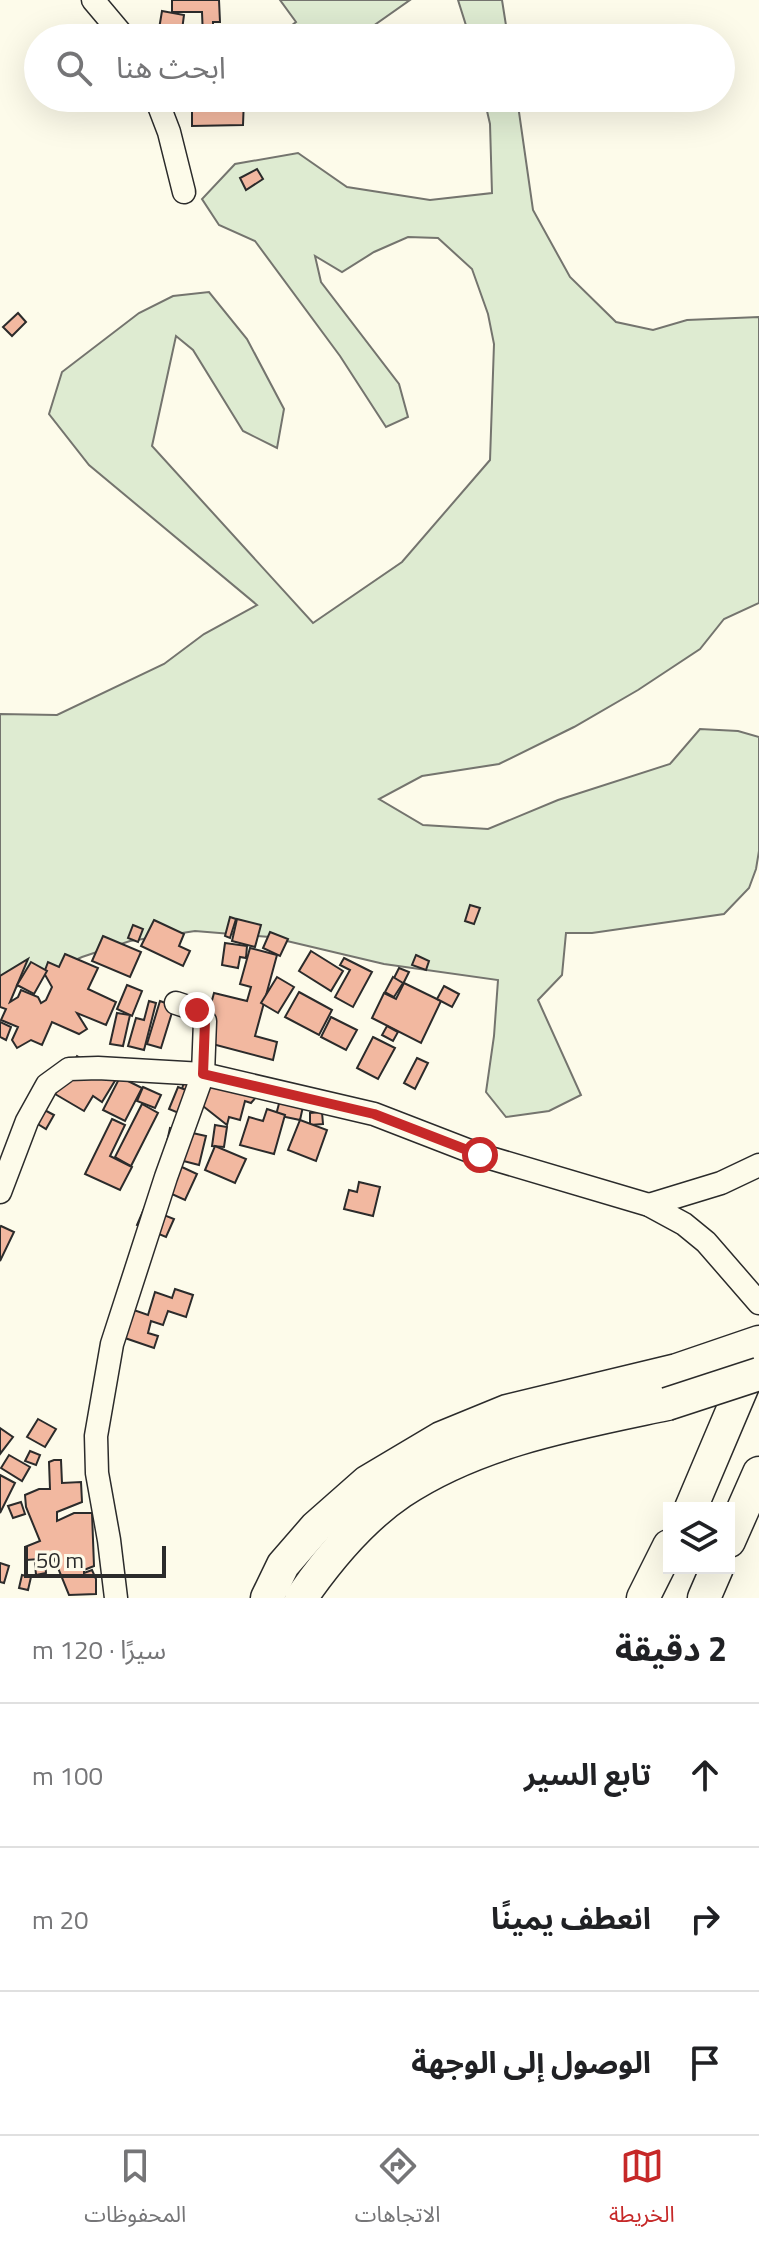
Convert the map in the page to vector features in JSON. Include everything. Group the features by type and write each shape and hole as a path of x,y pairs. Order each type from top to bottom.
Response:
{"highway":[{"path":"267,1598 283,1565 316,1527 367,1482 441,1438 507,1411 677,1370 759,1344"},
{"path":"693,1502 759,1344"},
{"path":"301,1598 320,1571 356,1531 401,1493 448,1467 518,1439 667,1404 759,1374"},
{"path":"735,1527 759,1473"},
{"path":"643,1598 663,1558"},
{"path":"653,1598 663,1574"},
{"path":"704,1598 714,1574"}],"street":[{"path":"93,0 113,24"},
{"path":"161,112 184,192"},
{"path":"116,1598 97,1473 96,1436 112,1344 203,1074 205,1021 197,1010 176,1003"},
{"path":"0,1192 27,1121 47,1085 69,1069 203,1074 374,1114 480,1155 649,1205 684,1224 706,1242 759,1303"},
{"path":"649,1205 721,1183 759,1165"}],"green space":[{"path":"280,0 410,0 376,24 293,24 296,22"},
{"path":"458,0 502,0 506,24 466,24"},
{"path":"487,112 519,112 533,210 570,277 616,322 653,330 687,320 759,317 759,603 724,619 700,649 574,727 499,764 422,776 379,799 423,825 488,829 558,800 670,764 700,729 738,731 759,737 759,851 749,888 724,914 592,933 566,933 562,975 538,1000 581,1095 549,1111 506,1117 486,1092 498,980 384,964 270,937 195,931 130,941 82,957 9,990 0,1007 0,714 57,715 164,664 204,634 257,605 89,465 49,414 62,372 139,313 173,296 209,292 247,339 284,409 277,448 243,431 193,350 176,336 152,446 313,623 402,562 490,460 494,344 488,314 472,269 438,238 408,237 374,252 342,272 315,256 321,282 399,384 408,417 386,427 340,356 255,241 219,225 202,199 235,164 298,153 347,187 430,200 492,193"}],"building":[{"path":"172,0 219,0 220,22 202,24 202,12 172,12"},
{"path":"162,11 184,15 183,24 160,24"},
{"path":"192,112 243,112 243,125 192,126"},
{"path":"257,169 263,179 246,190 240,178"},
{"path":"18,313 26,322 12,336 3,327"},
{"path":"470,905 480,908 474,924 465,921"},
{"path":"230,917 236,919 230,938 225,936"},
{"path":"237,919 261,925 255,947 232,941"},
{"path":"154,920 184,934 179,946 190,951 183,966 141,946"},
{"path":"133,925 143,929 138,942 128,938"},
{"path":"270,932 288,939 280,956 263,948"},
{"path":"103,936 141,952 130,977 92,961"},
{"path":"225,943 247,946 246,958 240,957 238,968 222,965"},
{"path":"250,948 277,955 255,1036 277,1042 273,1060 201,1041 214,993 247,1001 251,987 240,984"},
{"path":"311,951 343,971 331,991 299,971"},
{"path":"65,954 98,968 88,989 116,1002 106,1025 77,1013 87,1029 79,1034 52,1022 42,1045 31,1040 17,1048 12,1040 18,1027 1,1020 6,1009 0,1007 0,976 28,959 10,1002 18,997 21,990 38,997 41,1003 46,1000 52,987 44,973 48,962 59,967"},
{"path":"416,955 429,961 426,970 412,965"},
{"path":"344,958 372,972 353,1007 335,997 350,970 340,965"},
{"path":"31,962 47,971 34,994 17,985"},
{"path":"399,968 409,972 403,984 394,978"},
{"path":"277,977 294,987 278,1013 261,1003"},
{"path":"393,977 403,983 394,997 385,992"},
{"path":"404,983 441,1001 421,1043 372,1018 384,993 396,999"},
{"path":"127,985 142,991 132,1016 117,1009"},
{"path":"444,986 459,994 452,1007 437,999"},
{"path":"299,992 332,1010 319,1035 285,1017"},
{"path":"149,1001 156,1003 144,1050 128,1046 136,1018 144,1020"},
{"path":"160,1001 174,1006 161,1048 147,1044"},
{"path":"117,1013 130,1015 123,1046 110,1044"},
{"path":"331,1017 357,1030 346,1050 321,1037"},
{"path":"0,1022 11,1027 6,1040 0,1037"},
{"path":"387,1026 398,1032 393,1041 382,1035"},
{"path":"373,1037 395,1048 378,1079 357,1068"},
{"path":"77,1056 116,1079 102,1102 93,1096 84,1111 55,1094"},
{"path":"417,1058 428,1063 415,1089 404,1083"},
{"path":"189,1064 257,1096 251,1103 245,1101 240,1120 229,1117 227,1125 194,1099 196,1093 182,1089"},
{"path":"120,1077 142,1088 125,1121 103,1110"},
{"path":"143,1087 161,1095 155,1108 137,1101"},
{"path":"178,1087 189,1091 181,1114 169,1109"},
{"path":"281,1096 304,1102 300,1120 276,1115"},
{"path":"142,1104 158,1113 131,1166 115,1157"},
{"path":"35,1105 54,1115 46,1129 28,1118"},
{"path":"267,1109 285,1115 274,1154 240,1145 249,1117 263,1121"},
{"path":"322,1112 323,1124 310,1125 310,1113"},
{"path":"112,1119 125,1125 110,1156 132,1167 120,1190 85,1174"},
{"path":"300,1120 327,1130 316,1161 288,1150"},
{"path":"215,1125 227,1127 224,1147 212,1146"},
{"path":"170,1128 206,1136 199,1165 164,1156"},
{"path":"215,1146 246,1159 235,1183 205,1170"},
{"path":"169,1161 197,1174 185,1200 154,1186"},
{"path":"359,1182 380,1187 373,1216 344,1209 349,1190 357,1192"},
{"path":"147,1202 161,1214 174,1219 166,1237 137,1225"},
{"path":"0,1227 14,1232 0,1261"},
{"path":"175,1289 193,1295 186,1317 168,1311 163,1325 151,1321 148,1333 158,1336 154,1348 122,1337 131,1309 148,1315 155,1292 172,1298"},
{"path":"38,1419 56,1429 45,1447 27,1437"},
{"path":"0,1428 13,1437 0,1454"},
{"path":"30,1451 40,1455 36,1465 25,1461"},
{"path":"9,1455 30,1467 22,1481 1,1468"},
{"path":"61,1460 62,1483 81,1482 82,1502 57,1512 57,1521 74,1513 92,1513 94,1566 84,1570 84,1573 92,1570 96,1579 96,1594 69,1595 54,1558 26,1560 25,1547 40,1541 26,1507 25,1495 39,1489 50,1489 49,1462"},
{"path":"0,1475 15,1483 0,1513"},
{"path":"21,1502 25,1514 13,1518 8,1506"},
{"path":"45,1562 46,1573 36,1575 35,1563"},
{"path":"0,1563 9,1566 4,1583 0,1582"},
{"path":"22,1575 31,1577 28,1590 19,1588"}],"route":[{"path":"197,1010 205,1021 203,1074 374,1114 480,1155"}]}
